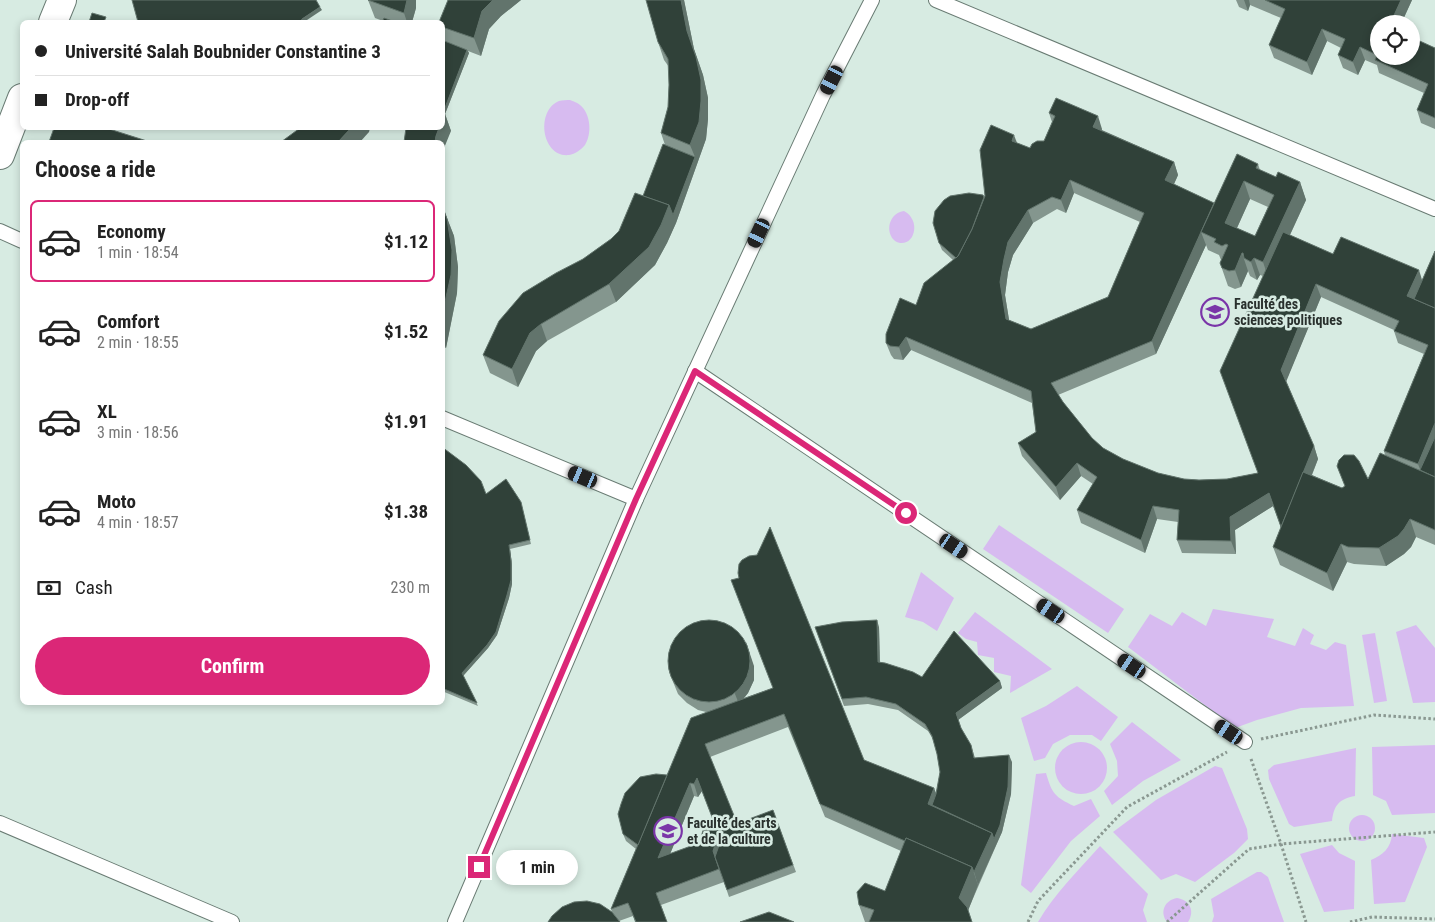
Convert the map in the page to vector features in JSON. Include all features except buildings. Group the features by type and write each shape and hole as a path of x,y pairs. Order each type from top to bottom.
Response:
{"main road":[{"path":"54,20 62,0"},
{"path":"0,154 20,103"}],"lane":[{"path":"456,922 636,499 823,95 872,0"},
{"path":"936,0 1435,209"},
{"path":"0,231 20,241"},
{"path":"695,371 1245,742"},
{"path":"445,419 636,499"},
{"path":"0,822 232,922"}],"path":[{"path":"1028,922 1038,901 1127,806 1245,742 1374,715 1435,719"},
{"path":"1245,742 1306,922"},
{"path":"1167,922 1249,849 1281,844 1435,832"},
{"path":"1350,922 1372,917 1435,919"}],"shaded area":[{"path":"570,100 584,109 589,124 589,135 582,149 569,155 560,154 553,149 548,142 544,123 551,106 559,101"},
{"path":"904,211 913,220 914,231 909,240 905,243 900,243 892,237 889,227 893,217"},
{"path":"999,525 1124,609 1108,633 983,549"},
{"path":"921,572 954,598 937,631 923,622 905,617"},
{"path":"1213,609 1274,619 1267,637 1295,646 1303,628 1314,635 1310,644 1326,650 1335,642 1346,645 1354,706 1301,708 1235,728 1128,647 1150,614 1172,626 1182,612 1206,626"},
{"path":"975,612 1052,669 1010,693 1011,676 994,672 994,658 978,655 977,642 966,639 958,633"},
{"path":"1416,625 1435,648 1435,702 1413,703 1396,632"},
{"path":"1375,633 1387,701 1374,703 1362,635"},
{"path":"1077,686 1118,717 1101,741 1092,735 1070,735 1053,744 1045,758 1034,761 1021,718 1046,706"},
{"path":"1132,722 1181,760 1143,781 1112,805 1104,791 1118,776 1117,761 1110,744"},
{"path":"1081,742 1091,744 1099,750 1105,758 1107,768 1105,778 1099,786 1091,792 1081,794 1071,792 1063,786 1057,778 1055,768 1057,758 1063,750 1071,744"},
{"path":"1435,745 1435,813 1392,815 1386,801 1373,795 1372,747"},
{"path":"1356,748 1355,796 1345,799 1338,804 1332,821 1294,827 1289,824 1269,779 1268,770 1274,765"},
{"path":"1215,766 1222,768 1247,829 1248,839 1234,853 1195,882 1176,874 1161,880 1113,832 1156,800"},
{"path":"1046,773 1052,790 1058,797 1074,806 1091,799 1100,816 1071,841 1031,893 1021,885 1036,774"},
{"path":"1362,815 1371,819 1375,828 1371,837 1362,841 1353,837 1349,828 1353,819"},
{"path":"1392,834 1424,838 1427,847 1405,902 1374,904 1371,860 1386,850"},
{"path":"1332,845 1339,853 1355,861 1354,909 1324,912 1300,854"},
{"path":"1100,846 1148,894 1143,910 1147,922 1038,922 1059,892"},
{"path":"1257,872 1261,872 1268,877 1284,922 1212,922 1214,916 1211,899"},
{"path":"1177,898 1185,901 1190,907 1191,914 1188,922 1167,922 1165,918 1163,911 1166,904"}],"place":[{"name":"Faculté des sciences politiques","path":"1215,312"},
{"name":"Faculté des arts et de la culture","path":"668,831"}],"route":[{"path":"479,867 636,499 695,371 906,513"}]}
